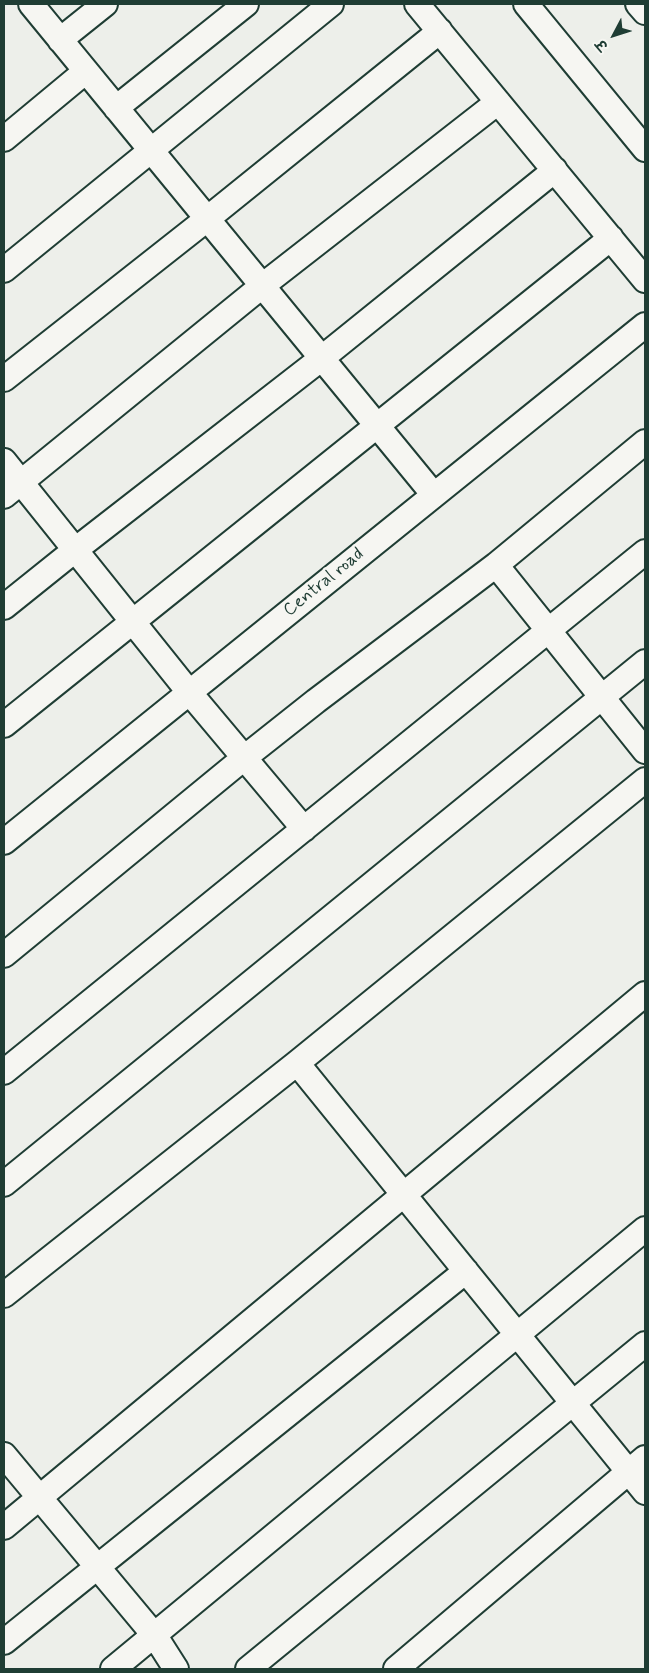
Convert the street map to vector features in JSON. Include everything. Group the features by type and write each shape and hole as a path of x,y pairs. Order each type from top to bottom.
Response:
{"street":[{"path":"31,4 434,495"},
{"path":"60,40 105,4"},
{"path":"116,108 246,4"},
{"path":"4,270 331,4"},
{"path":"417,4 645,280"},
{"path":"526,4 645,149"},
{"path":"4,380 440,31"},
{"path":"4,139 86,71"},
{"path":"12,490 262,286 498,102"},
{"path":"4,607 322,358 555,170"},
{"path":"4,725 611,238"},
{"name":"Central road","path":"4,842 645,325"},
{"path":"4,955 244,758 496,565 645,442"},
{"path":"4,461 12,490 75,550 189,692 304,830"},
{"path":"4,1072 645,552"},
{"path":"496,565 645,752"},
{"path":"4,1184 645,662"},
{"path":"4,1295 297,1063 645,780"},
{"path":"4,1527 645,994"},
{"path":"297,1063 574,1404 637,1465 645,1492"},
{"path":"113,1669 645,1229"},
{"path":"4,1642 466,1271"},
{"path":"248,1669 645,1344"},
{"path":"4,1455 155,1636 176,1669"},
{"path":"396,1669 637,1465"}]}
